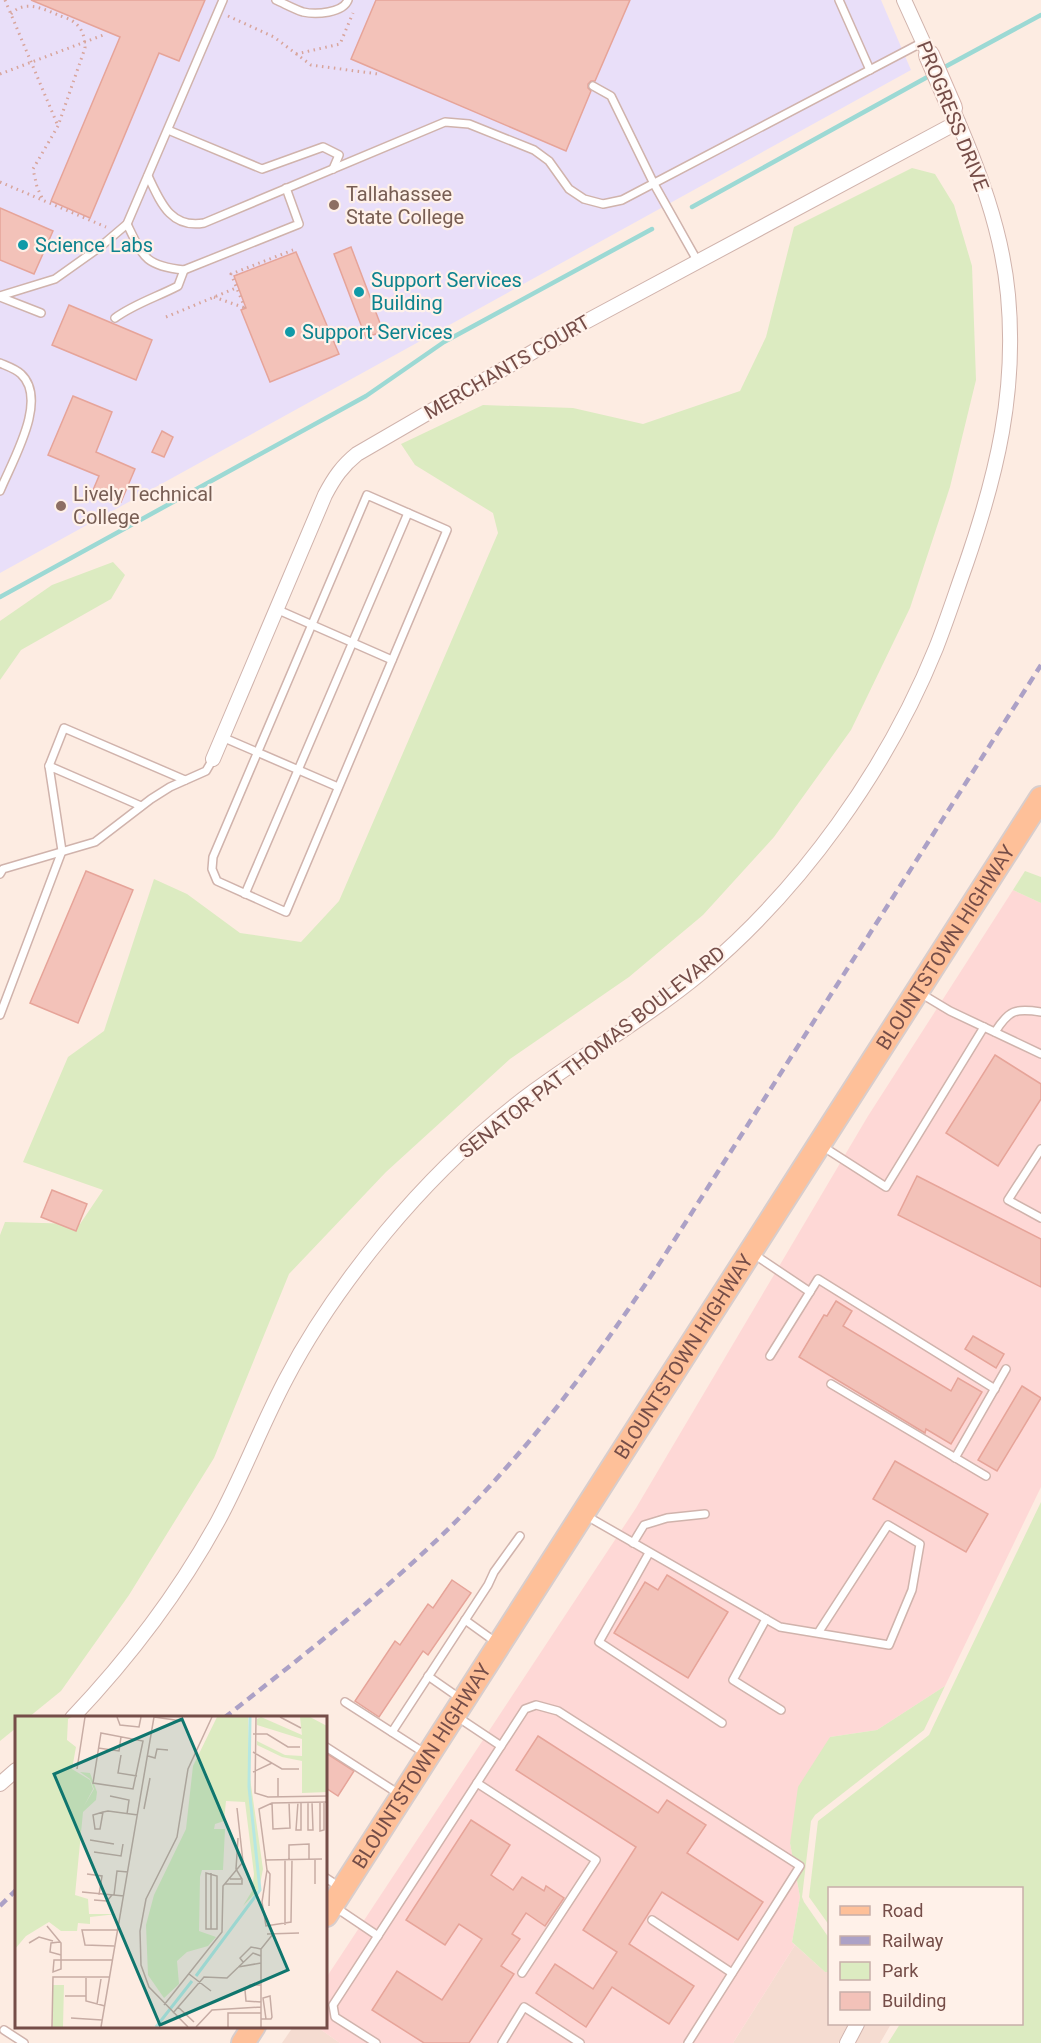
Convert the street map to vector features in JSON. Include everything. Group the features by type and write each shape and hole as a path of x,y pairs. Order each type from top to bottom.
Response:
{"main road":[{"name":"BLOUNTSTOWN HIGHWAY","path":"331,1897 402,1796 1041,798"},
{"path":"243,2043 253,2028"}],"street":[{"name":"PROGRESS DRIVE","path":"904,0 981,176 996,234"},
{"name":"MERCHANTS COURT","path":"213,759 325,495 335,475 346,462 436,407 574,328 698,262 955,115"},
{"name":"SENATOR PAT THOMAS BOULEVARD","path":"74,1716 135,1648 190,1570 235,1489 286,1378 349,1279 407,1207 444,1167 534,1091 645,1017 704,970 772,905 819,849 876,768 935,650 977,532 996,467 1005,425 1010,348 1008,293 996,234"},
{"path":"0,1784 15,1771"},
{"path":"847,2043 856,2025"}],"lane":[{"path":"0,296 55,279 100,247 127,224 223,0"},
{"path":"276,0 306,13 338,11 346,5 348,0"},
{"path":"839,0 870,70"},
{"path":"148,176 168,212 177,219 193,225 204,223 445,122 469,124 534,150 549,161 569,189 584,199 603,204 622,200 654,184 870,70 926,49"},
{"path":"593,86 611,96 654,184 698,262"},
{"path":"168,130 262,169 323,147 339,155 333,169"},
{"path":"127,224 141,254 164,268 184,270 299,224 286,188"},
{"path":"115,318 130,307 147,302 178,286 184,270"},
{"path":"0,296 41,313"},
{"path":"0,363 19,372 29,383 33,398 31,417 0,491"},
{"path":"367,495 447,530 286,912 217,881 212,869 213,857 312,625 367,495"},
{"path":"245,894 408,513"},
{"path":"276,609 392,660"},
{"path":"0,1015 62,851 49,766 64,728 185,780"},
{"path":"222,737 338,787"},
{"path":"0,874 3,869 95,842 141,806 170,787 206,771 213,759"},
{"path":"49,766 141,806"},
{"path":"917,992 950,1011 1041,1054"},
{"path":"994,1032 1005,1015 1024,1009 1041,1012"},
{"path":"820,1144 886,1187 984,1027"},
{"path":"1041,1149 1008,1200 1041,1218"},
{"path":"751,1252 810,1292"},
{"path":"770,1356 818,1280 994,1389"},
{"path":"955,1458 1006,1370"},
{"path":"831,1384 987,1476"},
{"path":"583,1514 780,1627 818,1634 889,1645 912,1590 920,1544 888,1525 818,1634"},
{"path":"633,1543 644,1525 667,1518 705,1514"},
{"path":"392,1732 494,1572 520,1536"},
{"path":"650,1553 599,1642 722,1723"},
{"path":"766,1619 733,1680 782,1710"},
{"path":"465,1620 499,1644"},
{"path":"428,1676 501,1746"},
{"path":"345,1702 428,1755"},
{"path":"376,2043 335,2017 332,2010 333,2005 525,1709 536,1705 549,1707 800,1866 688,2043"},
{"path":"327,1748 402,1796"},
{"path":"477,1783 596,1860 522,1973"},
{"path":"331,1897 378,1936"},
{"path":"652,1920 732,1973"},
{"path":"501,2043 524,2007 580,2043"},
{"path":"3,2030 24,2043"}],"path":[{"path":"5,0 58,126"},
{"path":"11,14 23,5 39,6 75,23 82,31 85,42 85,48 58,126 33,169 43,200"},
{"path":"296,54 340,45 355,9"},
{"path":"218,12 274,38 311,65 378,74"},
{"path":"0,74 106,34"},
{"path":"0,182 108,228"},
{"path":"214,297 245,308 231,274 292,250"},
{"path":"166,316 236,288"}],"shaded area":[{"name":"Tallahassee State College","path":"0,0 881,0 911,70 0,573"},
{"path":"1013,890 1041,903 1041,1487 945,1686 877,1730 830,1737 790,1843 800,1897 792,1942 795,1945 733,2043 340,2043 318,2028 327,2028 327,1976 636,1508 868,1116"},
{"path":"795,1945 825,1972 828,1972 828,2025 847,2025 838,2043 733,2043"},
{"path":"864,2025 890,2025 880,2043 855,2043"},
{"path":"292,2028 318,2028 340,2043 282,2043"}],"green space":[{"path":"912,168 935,174 954,205 972,266 976,380 950,487 910,608 851,730 774,837 703,915 629,977 510,1059 386,1172 289,1274 214,1458 129,1595 61,1691 30,1716 15,1716 15,1729 0,1741 0,1235 5,1222 80,1224 103,1190 23,1162 68,1057 104,1031 154,879 187,894 240,933 301,942 339,901 498,533 493,513 415,465 401,444 483,405 573,408 643,424 740,391 766,337 794,227"},
{"path":"113,562 125,575 111,599 21,650 0,680 0,621 52,585"},
{"path":"1025,871 1041,877 1041,903 1013,890"},
{"path":"1041,1502 1041,2043 888,2043 899,2025 1023,2025 1023,1887 828,1887 828,1924 809,1897 818,1821 929,1735"},
{"path":"945,1686 924,1730 815,1815 811,1821 802,1897 828,1937 828,1972 825,1972 792,1942 800,1897 790,1843 798,1787 830,1737 877,1730"}],"building":[{"path":"31,0 205,0 179,61 159,53 90,218 51,201 120,37"},
{"path":"376,0 630,0 595,81 588,84 591,91 566,151 351,59"},
{"name":"Science Labs","path":"0,208 53,231 34,274 0,260"},
{"name":"Support Services Building","path":"351,247 383,331 366,338 334,254"},
{"name":"Support Services","path":"296,252 339,354 270,382 241,310 246,308 234,276"},
{"path":"69,305 152,340 136,380 52,345"},
{"path":"73,396 112,412 96,452 135,469 121,502 93,490 99,476 48,455"},
{"path":"162,431 173,437 164,457 152,452"},
{"path":"86,871 133,890 78,1023 30,1003"},
{"path":"995,1055 1041,1084 1041,1099 998,1166 946,1133"},
{"path":"917,1176 1041,1239 1041,1287 898,1215"},
{"path":"52,1190 87,1204 76,1231 41,1217"},
{"path":"836,1301 852,1311 843,1326 951,1391 958,1378 982,1392 951,1444 926,1429 925,1433 799,1357 824,1315 827,1316"},
{"path":"973,1336 1004,1354 996,1368 965,1349"},
{"path":"1022,1386 1041,1398 997,1471 978,1460"},
{"path":"895,1461 988,1514 966,1552 873,1499"},
{"path":"667,1575 728,1612 688,1678 614,1633 645,1582 658,1590"},
{"path":"452,1580 471,1593 428,1655 423,1651 379,1717 355,1701 395,1641 400,1645 428,1604 433,1608"},
{"path":"538,1736 658,1813 667,1800 706,1825 687,1853 763,1902 738,1940 662,1892 629,1944 694,1986 669,2024 612,1987 586,2027 536,1993 555,1964 593,1989 617,1952 583,1930 636,1847 516,1770"},
{"path":"327,1754 354,1771 338,1796 327,1789"},
{"path":"471,1820 510,1845 491,1875 513,1890 522,1877 544,1891 546,1886 564,1898 545,1926 526,1913 512,1934 520,1939 501,1966 514,1974 469,2043 424,2043 372,2010 397,1971 442,2000 482,1939 459,1924 445,1945 406,1920"}],"waterway":[{"path":"941,69 1041,15"},
{"path":"692,207 931,75"},
{"path":"0,597 366,396 444,342 652,229"}],"railway":[{"path":"227,1716 371,1599 441,1536 506,1468 568,1393 661,1261 1041,665"},
{"path":"0,1906 15,1891"}],"place":[{"name":"Tallahassee State College","path":"334,205"},
{"name":"Science Labs","path":"23,245"},
{"name":"Support Services Building","path":"359,292"},
{"name":"Support Services","path":"290,332"},
{"name":"Lively Technical College","path":"61,506"}]}
